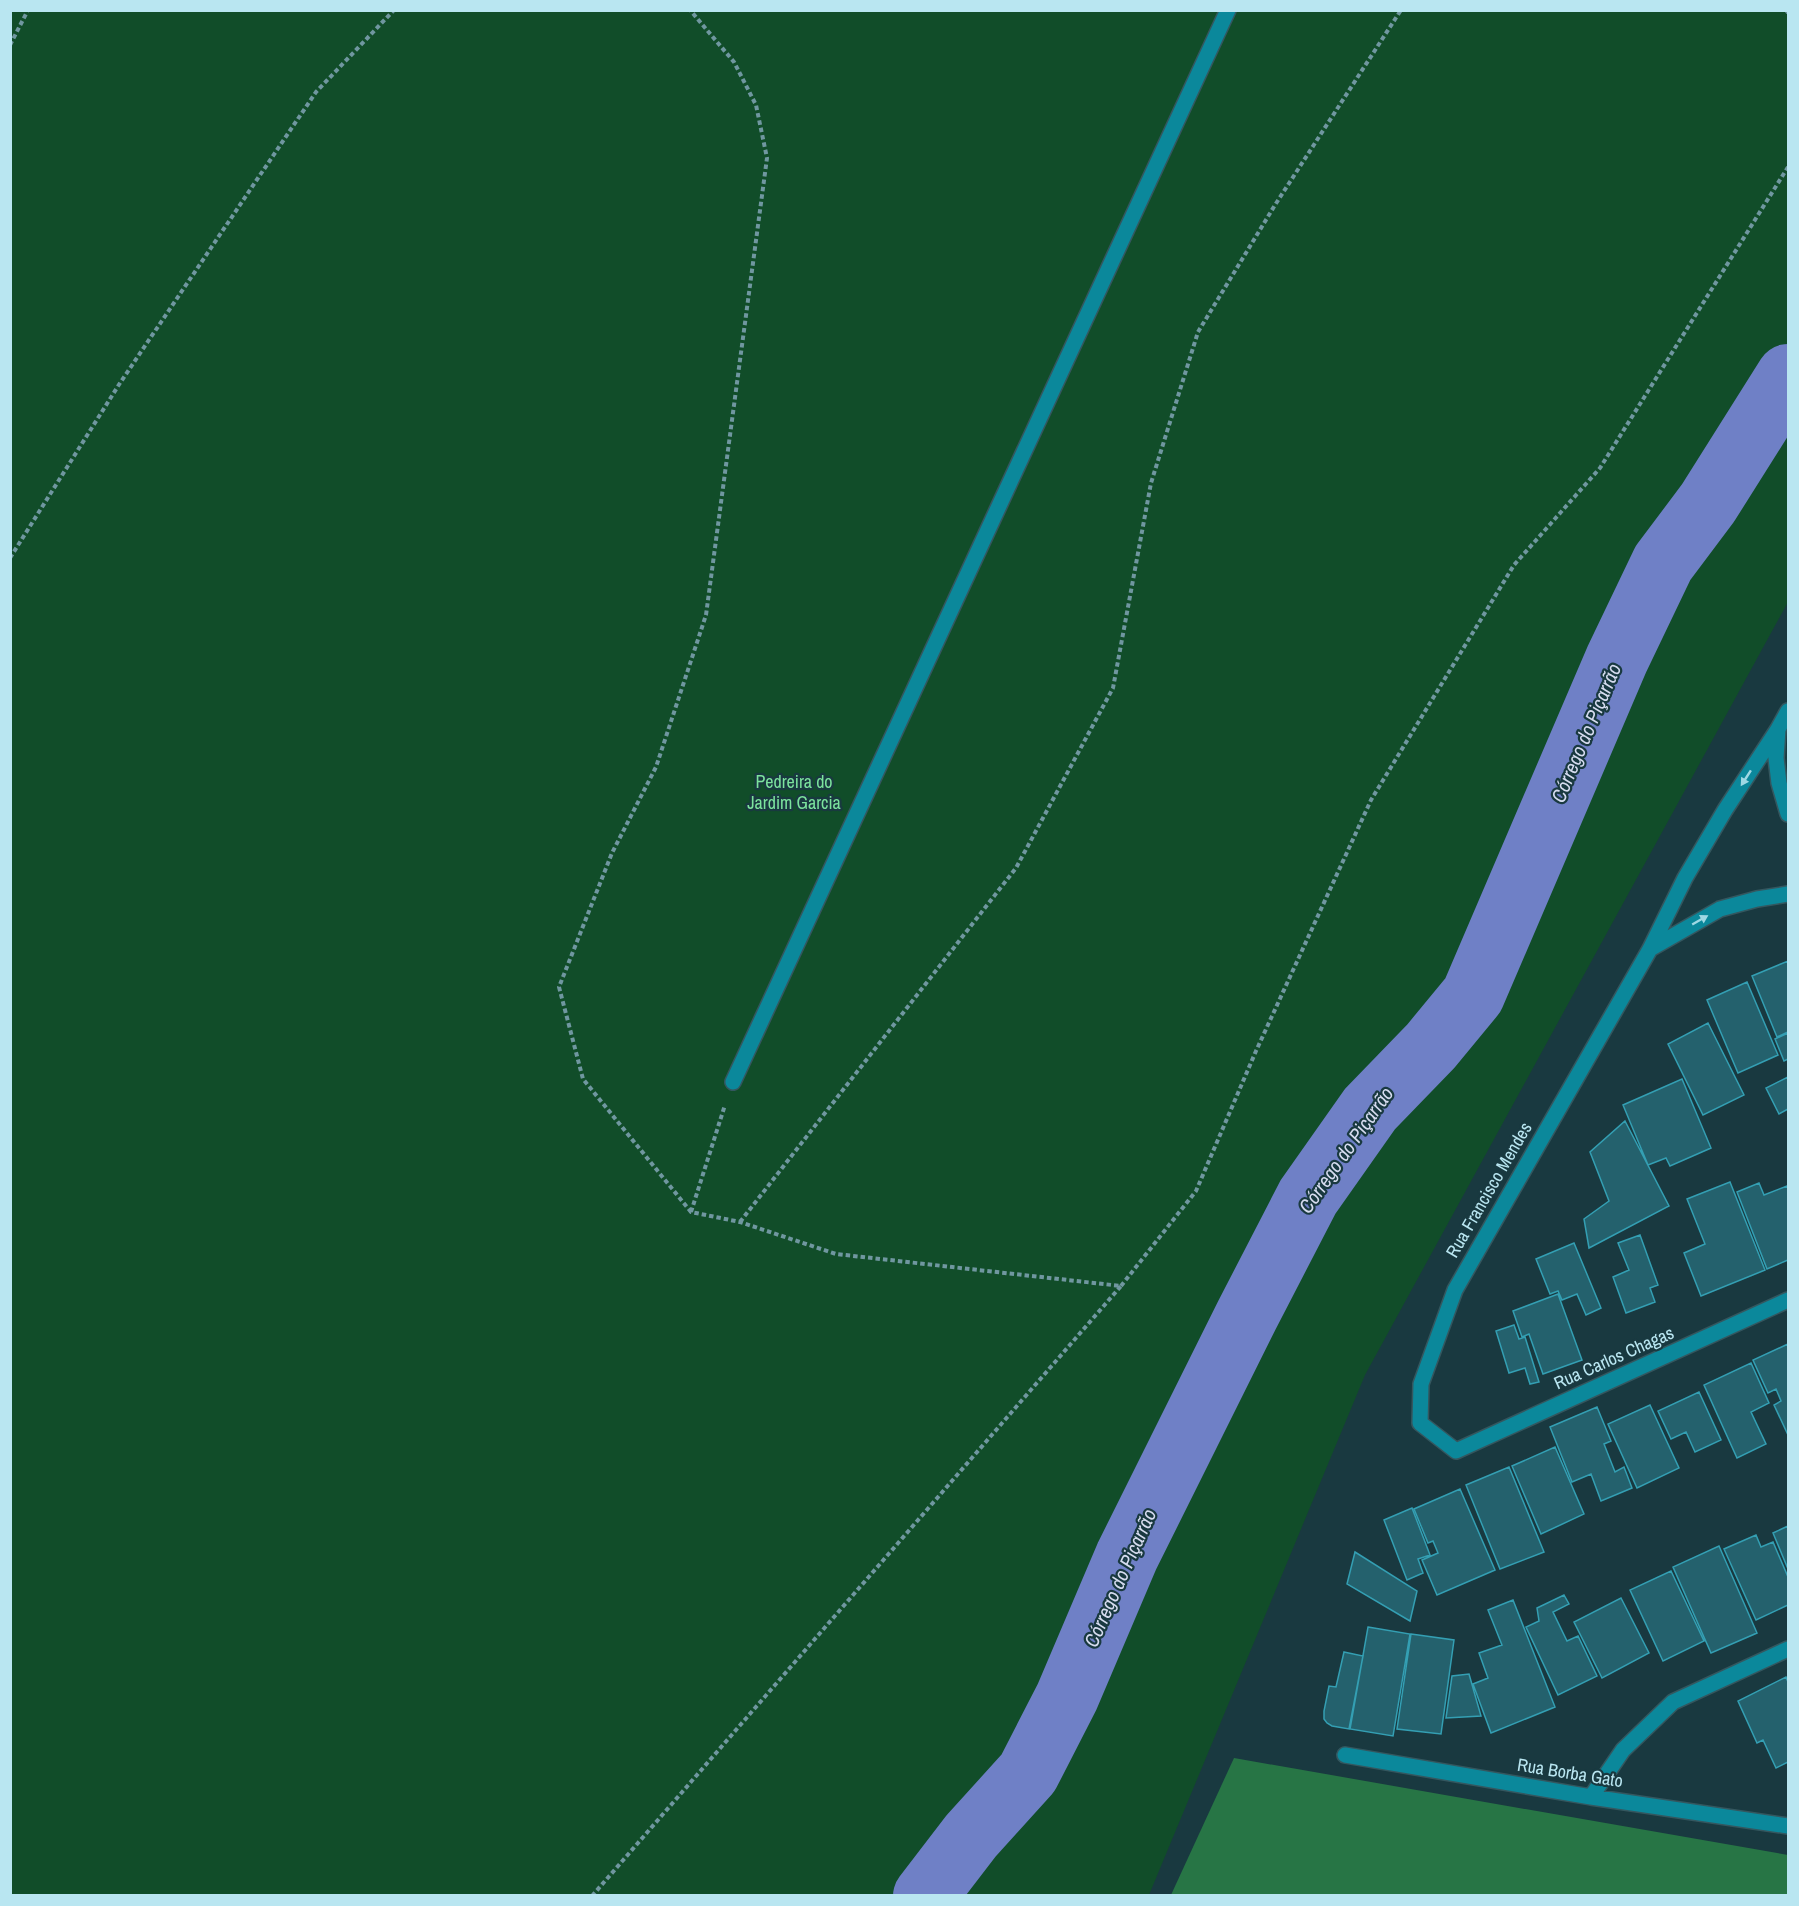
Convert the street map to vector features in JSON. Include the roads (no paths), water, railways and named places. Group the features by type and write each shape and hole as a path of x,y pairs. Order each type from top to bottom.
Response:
{"street":[{"path":"733,1082 1228,10"},
{"name":"Rua Francisco Mendes","path":"1455,1451 1420,1423 1421,1384 1455,1290 1650,950 1685,878 1788,711"},
{"name":"Rua Francisco Mendes","path":"1778,729 1776,758 1784,785 1788,814"},
{"name":"Rua Francisco Mendes","path":"1650,950 1720,909 1788,894"},
{"name":"Rua Carlos Chagas","path":"1455,1451 1788,1300"},
{"path":"1591,1797 1623,1750 1673,1702 1788,1649"},
{"name":"Rua Borba Gato","path":"1345,1755 1591,1797 1788,1826"}],"waterway":[{"name":"Córrego do Piçarrão","path":"925,1896 971,1836 1028,1773 1067,1697 1127,1556 1308,1197 1370,1109 1431,1046 1473,995 1617,659 1663,563 1708,503 1788,376"}],"park label":[{"name":"Pedreira do Jardim Garcia","path":"794,792"}]}
